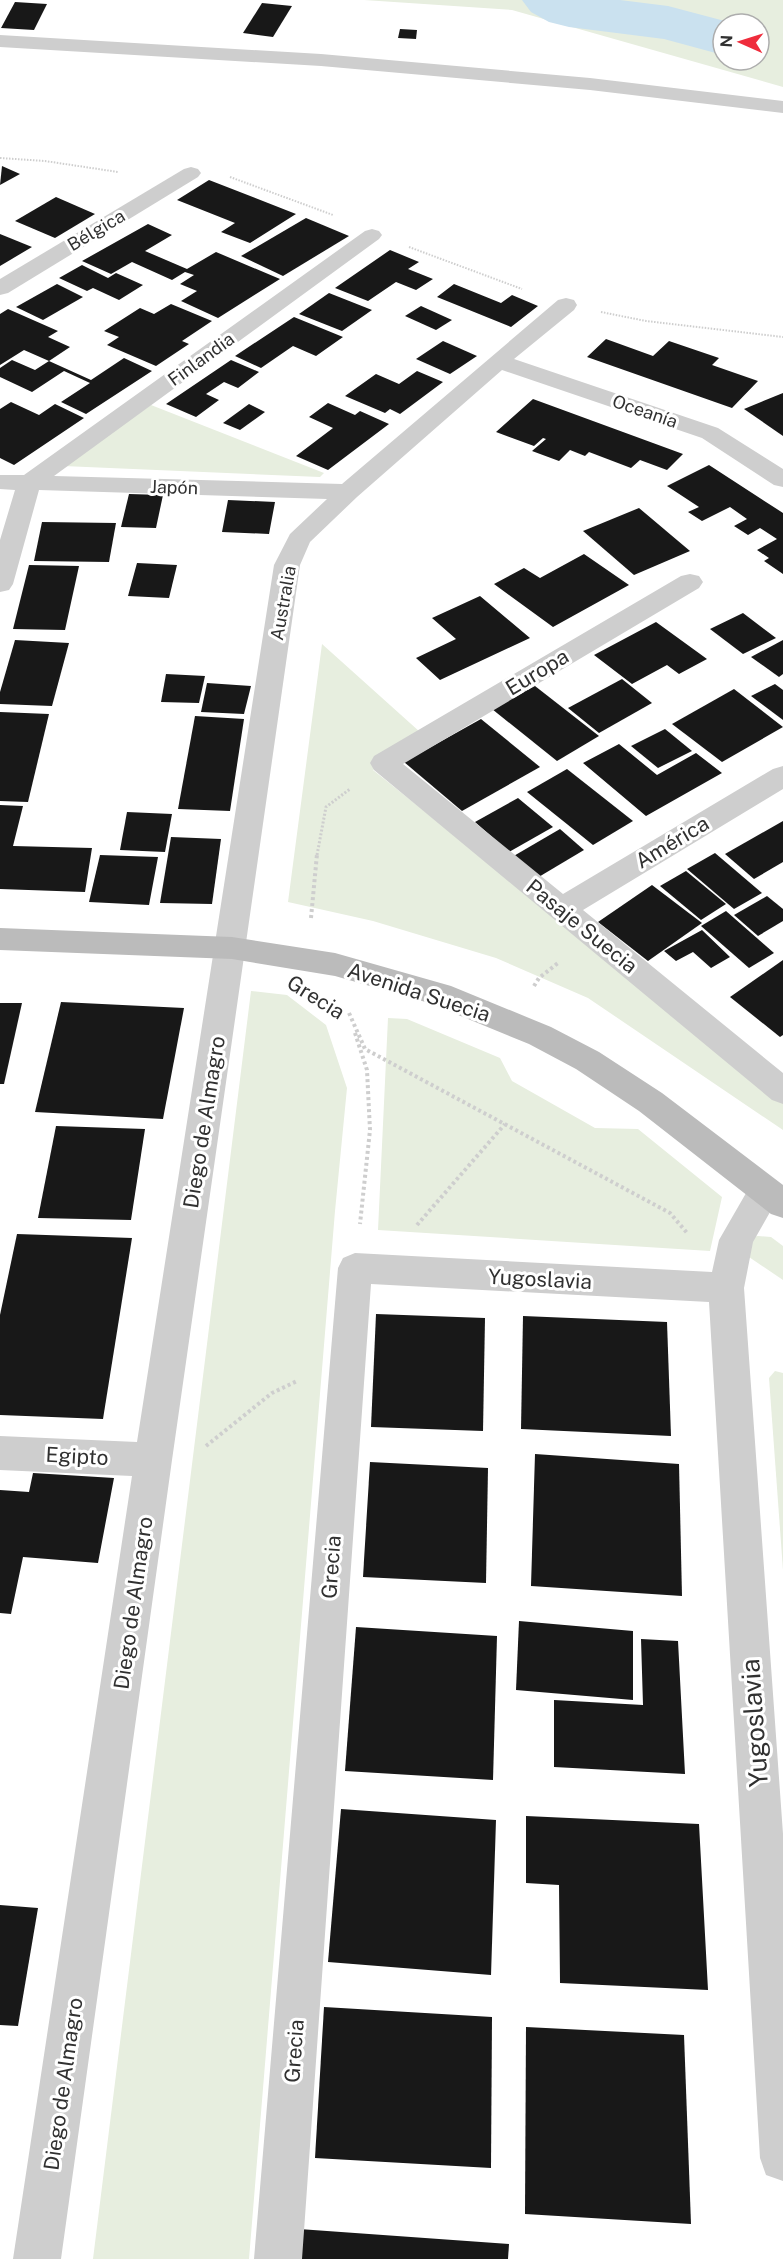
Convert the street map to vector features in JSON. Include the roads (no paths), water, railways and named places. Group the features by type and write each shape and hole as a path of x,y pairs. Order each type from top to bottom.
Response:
{"main road":[{"name":"Avenida Suecia","path":"0,939 230,947 354,969 415,987 475,1008 533,1033 583,1059 630,1088 774,1197"}],"street":[{"path":"0,41 321,60 590,84 783,106"},
{"name":"Bélgica","path":"0,288 191,173"},
{"name":"Finlandia","path":"29,483 372,235"},
{"name":"Australia","path":"230,947 287,565 299,539 348,492 566,305"},
{"name":"Oceanía","path":"498,361 710,433 783,480"},
{"name":"Japón","path":"0,482 348,492"},
{"path":"0,585 29,483"},
{"name":"Europa","path":"384,763 690,582"},
{"name":"Pasaje Suecia","path":"384,763 782,1090"},
{"name":"América","path":"561,909 783,776"},
{"name":"Diego de Almagro","path":"37,2259 230,947"},
{"name":"Yugoslavia","path":"774,1197 736,1240 727,1283 771,1809 783,2158"},
{"name":"Yugoslavia","path":"370,1269 727,1283"},
{"name":"Grecia","path":"278,2259 347,1359 370,1269"},
{"name":"Egipto","path":"0,1453 153,1460"}],"waterway":[{"path":"550,0 569,10 668,23 711,35"}]}
